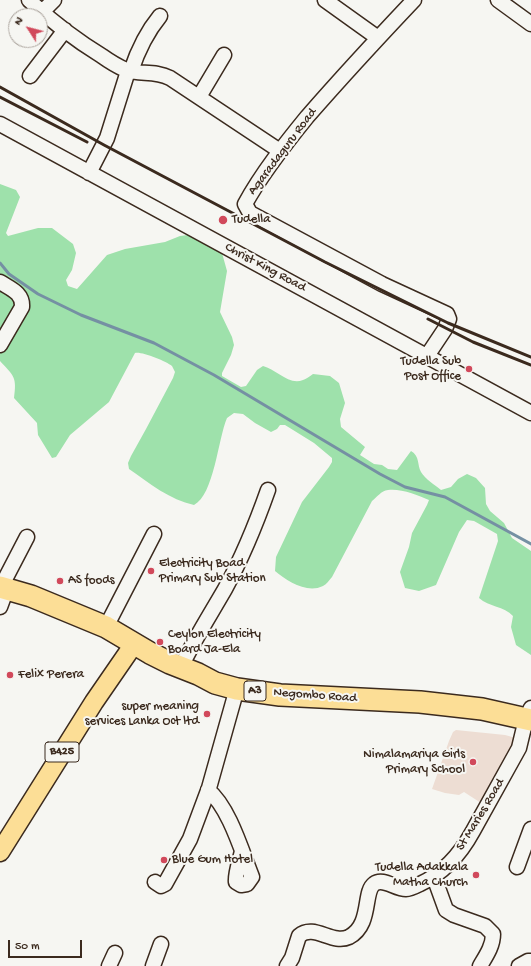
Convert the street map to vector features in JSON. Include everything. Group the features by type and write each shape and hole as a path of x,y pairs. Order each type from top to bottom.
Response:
{"highway":[{"name":"Negombo Road","path":"2,594 98,637 181,667 215,683 237,689 280,695 420,702 482,709 529,721"},
{"name":"Negombo Road","path":"2,594 38,598 106,627 130,649 158,670 211,693 234,699 277,705 456,716 497,722 529,721"}],"main road":[{"name":"B425","path":"0,852 5,834 130,649"}],"street":[{"path":"29,0 38,8"},
{"path":"46,8 54,0"},
{"path":"325,0 378,38"},
{"name":"Agaradaguru Road","path":"414,0 334,86 280,151 254,188 245,204 250,214 382,284 447,314 449,319 445,329 427,356"},
{"path":"498,0 531,24"},
{"path":"89,172 107,138 139,49 150,29 160,16"},
{"path":"48,17 87,47 119,67 130,71 163,74 280,151"},
{"path":"30,76 65,30"},
{"path":"199,97 224,55"},
{"name":"Christ King Road","path":"0,124 531,413"},
{"path":"0,282 20,295 22,300 22,307 0,345"},
{"path":"181,667 192,643 225,588 235,568 268,490"},
{"path":"106,627 154,534"},
{"path":"2,594 26,536"},
{"path":"155,882 161,886 165,884 190,839 208,790 234,699"},
{"name":"St Maries Road","path":"287,966 292,958 299,936 302,934 310,931 328,937 341,939 356,931 361,925 372,885 384,882 397,888 408,889 434,876 453,859 466,844 519,748 529,721"},
{"path":"208,790 215,796 226,814 242,851"},
{"path":"517,867 531,829"},
{"path":"434,876 446,910 454,915 485,926 493,934 493,940 480,966"},
{"path":"153,966 161,944"},
{"path":"519,966 531,961"}],"shaded area":[{"name":"Nimalamariya Girls Primary School","path":"456,730 505,735 516,738 487,802 481,803 464,792 459,795 432,789 449,741 453,732"}],"green space":[{"path":"0,184 16,190 20,197 6,233 8,236 38,228 52,228 73,244 76,253 72,270 66,280 68,286 77,289 107,255 125,249 165,242 180,236 188,235 196,237 222,253 227,271 220,312 232,337 234,345 222,376 241,387 246,386 257,370 263,366 293,381 303,380 313,374 330,376 339,383 345,403 340,419 341,427 365,447 360,455 374,464 382,465 388,469 397,470 411,451 416,455 423,475 441,490 451,487 458,479 467,474 476,478 485,488 486,504 490,511 504,523 512,538 531,551 531,655 516,645 511,627 513,616 505,610 479,598 498,541 497,534 474,521 467,520 459,532 436,585 419,591 405,588 400,572 409,547 412,533 429,500 415,494 398,490 388,490 381,493 372,501 332,577 323,586 317,588 304,587 285,579 275,571 276,557 302,502 332,462 332,458 314,443 285,425 280,425 277,429 271,432 243,414 234,413 227,418 211,479 201,499 194,505 185,503 168,495 129,469 128,463 131,456 175,372 172,366 159,359 142,353 135,353 109,402 70,435 56,457 52,458 38,435 37,423 14,398 15,381 9,370 0,361"}],"waterway":[{"path":"0,263 9,274 38,294 81,315 154,343 214,375 380,474 405,487 445,497 531,544"}],"railway":[{"path":"0,87 104,145 325,262 448,323 531,357"},
{"path":"0,97 87,142"},
{"path":"428,319 473,342 531,365"}],"place":[{"name":"Tudella","path":"223,220"},
{"name":"Tudella Sub Post Office","path":"469,369"},
{"name":"Electricity Boad Primary Sub Station","path":"151,571"},
{"name":"AS foods","path":"60,581"},
{"name":"Ceylon Electricity Board Ja-Ela","path":"160,642"},
{"name":"Felix Perera","path":"10,675"},
{"name":"super meaning services Lanka Oct ltd","path":"207,714"},
{"name":"Nimalamariya Girls Primary School","path":"473,762"},
{"name":"Blue Gum Hotel","path":"164,860"},
{"name":"Tudella Adakkala Matha Church","path":"476,875"}]}
